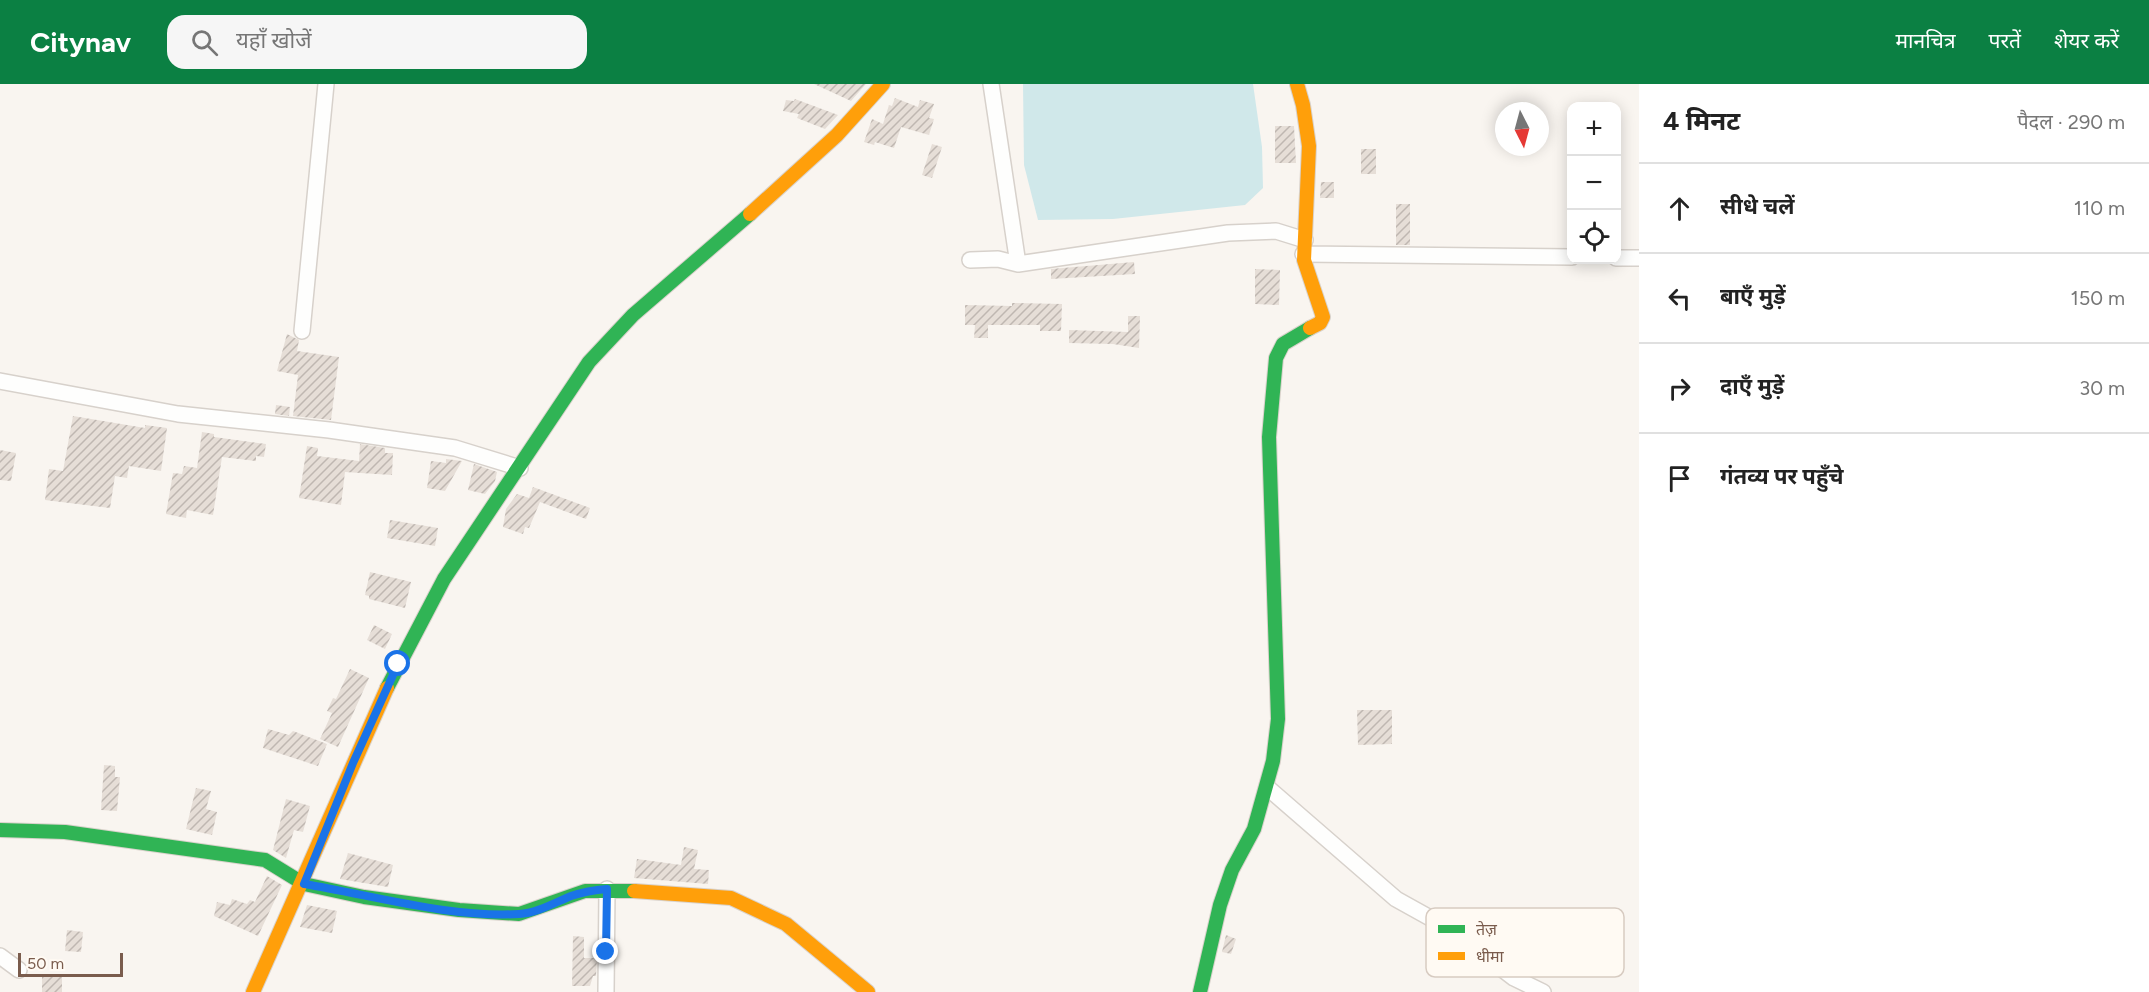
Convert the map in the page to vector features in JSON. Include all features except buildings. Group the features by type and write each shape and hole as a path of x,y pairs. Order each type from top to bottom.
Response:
{"street":[{"path":"302,332 326,84"},
{"path":"253,992 304,884 353,763 422,615 451,565 520,468 569,389 600,349 626,322 810,161 883,84"},
{"path":"991,84 1018,264"},
{"path":"1200,992 1220,904 1232,870 1254,830 1268,788 1278,718 1269,448 1276,358 1283,344 1320,323 1323,317 1304,247 1310,134 1305,106 1297,84"},
{"path":"970,260 998,259 1018,264 1228,233 1276,231 1304,247 1567,257"},
{"path":"1621,258 1639,258"},
{"path":"0,381 178,414 329,430 455,448 520,468"},
{"path":"1268,788 1396,899 1426,916"},
{"path":"0,830 65,832 265,860 304,884 364,897 459,910 519,914 532,912 585,891 607,889 731,898 786,924 868,992"},
{"path":"606,992 607,889"},
{"path":"0,956 19,970"},
{"path":"1513,977 1543,992"}],"water":[{"path":"1023,84 1253,84 1262,147 1263,188 1245,205 1113,219 1038,220 1024,165"}],"traffic: fast":[{"path":"387,688 444,579 589,362 633,315 750,214"},
{"path":"1200,992 1220,905 1232,870 1254,829 1273,761 1278,719 1269,437 1276,358 1283,344 1310,328"},
{"path":"0,830 65,832 265,860 304,884 364,897 459,910 519,914 585,891 634,891"}],"traffic: slow":[{"path":"750,214 837,135 883,84"},
{"path":"1297,84 1303,105 1309,146 1304,260 1323,317 1320,323 1310,328"},
{"path":"253,992 387,688"},
{"path":"634,891 731,898 786,924 868,992"}],"route":[{"path":"398,664 353,763 304,884 364,897 503,914 532,912 585,891 607,889 606,952"}]}
